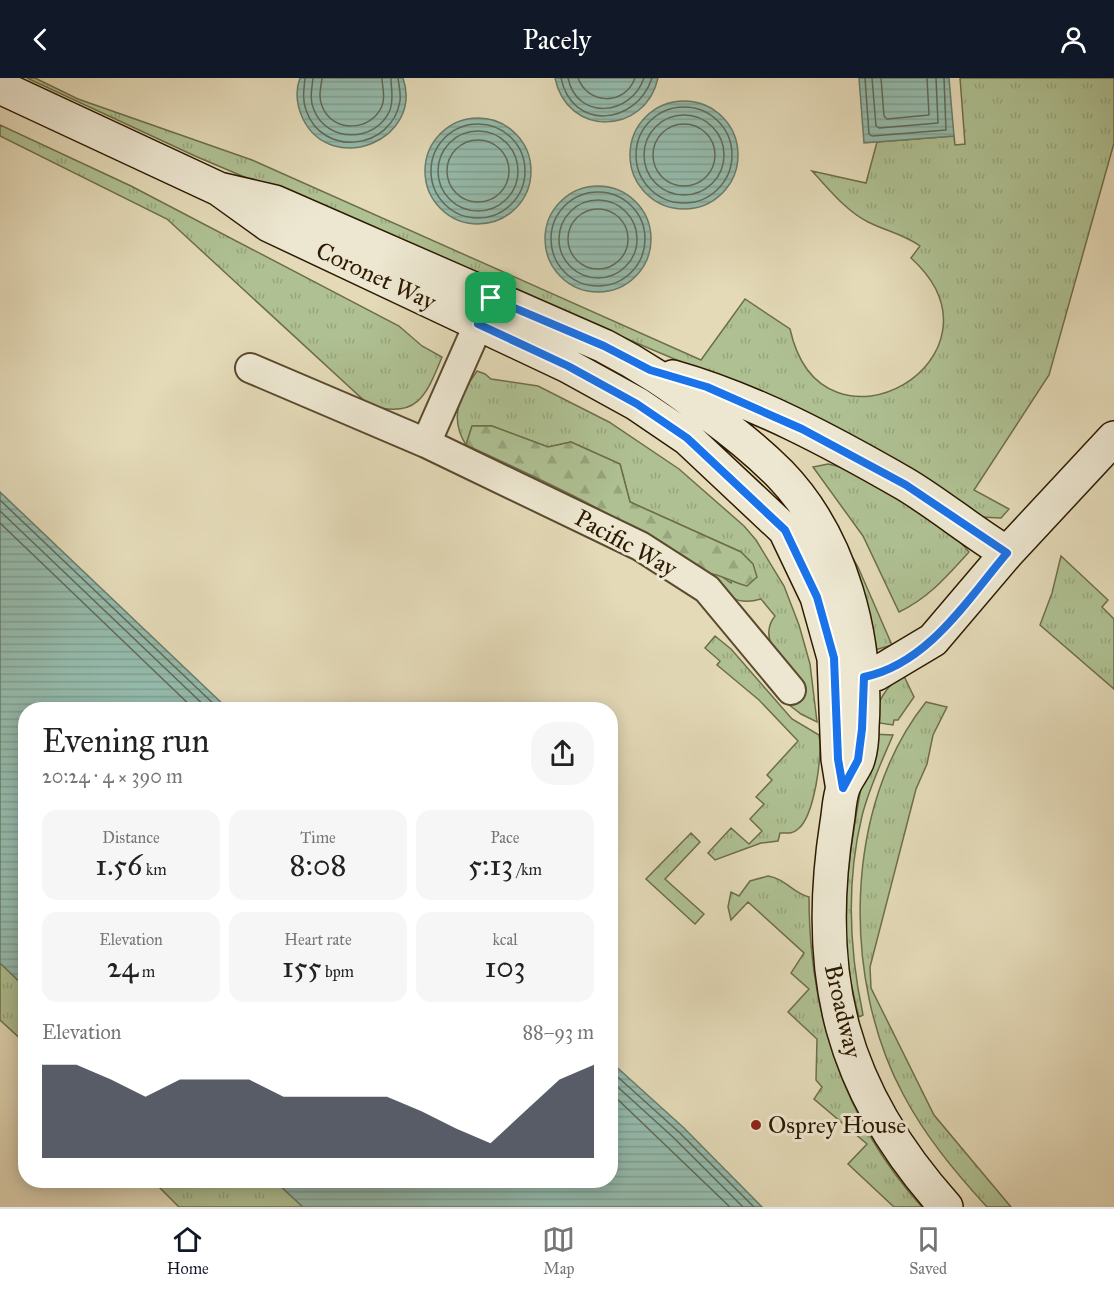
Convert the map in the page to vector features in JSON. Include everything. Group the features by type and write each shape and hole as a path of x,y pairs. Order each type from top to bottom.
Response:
{"street":[{"name":"Coronet Way","path":"0,87 219,189 269,225 484,311 604,346 650,370 744,441 780,474 817,523 844,585 850,679 862,729 858,760 843,788"},
{"name":"Coronet Way","path":"484,311 568,366 637,404 679,432 734,480 785,530 817,597 834,658 850,679"},
{"path":"426,443 484,311"},
{"name":"Pacific Way","path":"250,368 426,443 640,546 707,589 790,690"},
{"path":"650,370 707,387 802,429 906,485 1007,553"},
{"path":"850,679 887,669 933,640 1007,553 1114,438"},
{"path":"785,530 777,495 780,474 795,458 811,450 831,446"},
{"name":"Broadway","path":"843,788 828,890 827,922 834,991 843,1028 856,1070 879,1118 918,1175 946,1207"}],"green space":[{"path":"27,78 35,78 78,99 252,160 701,360 745,299 790,329 809,371 838,393 871,396 903,385 929,362 943,331 938,295 911,258 920,246 852,212 812,171 866,183 877,142 954,136 955,145 965,144 960,78 1114,78 1114,143 1049,375 974,490 1009,509 1001,518 980,517 698,369 195,156"},
{"path":"0,125 131,186 399,326 422,346 442,357 425,393 409,407 385,409 369,405 167,219 0,136"},
{"path":"477,371 491,379 538,386 609,422 679,469 744,526 756,540 784,586 799,625 810,664 817,722 788,704 804,689 771,645 770,625 775,616 761,599 736,600 724,592 707,573 717,573 731,583 741,552 630,502 620,464 571,442 548,447 492,426 472,426 466,445 458,426 458,407 465,389"},
{"path":"472,426 492,426 548,447 571,442 620,464 630,502 741,552 753,564 757,577 747,586 707,573 620,520 466,445"},
{"path":"828,464 864,477 904,499 942,526 969,552 929,593 899,612 863,536 813,467"},
{"path":"839,534 858,567 892,645 875,650"},
{"path":"1061,556 1108,600 1102,607 1114,619 1114,689 1040,625 1052,593"},
{"path":"715,636 731,649 792,719 819,735 820,756 813,799 804,822 798,829 780,833 778,841 761,843 715,860 708,853 731,828 749,844 762,831 750,819 764,804 756,797 772,780 767,775 798,741 759,700 717,665 720,661 705,648"},
{"path":"903,674 914,697 898,720 894,720 893,725 873,722 883,695"},
{"path":"926,702 947,707 933,735 927,764 916,789 870,967 871,988 934,1115 1011,1207 987,1207 931,1139 903,1094 883,1049 869,999 862,947 860,894 866,842 879,791 899,744"},
{"path":"870,734 893,735 865,806 853,866 852,940 863,1015 859,1017 847,958 846,902 851,845"},
{"path":"691,833 700,842 665,879 704,914 695,924 646,879"},
{"path":"768,876 780,880 809,897 816,982 824,1023 836,1063 871,1138 922,1207 894,1207 848,1164 867,1144 814,1099 822,1087 816,1080 817,1039 788,1012 809,989 791,973 804,953 748,902 731,920 728,907 731,892 739,896 750,881"},
{"path":"0,963 18,980 18,1037 0,1020"},
{"path":"160,1188 283,1188 303,1207 179,1207"}],"water":[{"path":"300,78 403,78 406,100 400,119 388,134 372,144 353,148 334,146 316,136 303,119 297,98"},
{"path":"555,78 658,78 650,97 638,111 623,119 606,122 589,119 574,111 562,97"},
{"path":"859,78 949,78 954,136 864,143"},
{"path":"684,101 705,105 722,117 734,134 738,155 734,176 722,193 705,205 684,209 663,205 646,193 634,176 630,155 634,134 646,117 663,105"},
{"path":"478,118 498,122 516,133 527,151 531,171 527,191 516,209 498,220 478,224 458,220 440,209 429,191 425,171 429,151 440,133 458,122"},
{"path":"598,186 618,190 635,202 647,219 651,239 647,259 635,276 618,288 598,292 578,288 561,276 549,259 545,239 549,219 561,202 578,190"},
{"path":"0,492 221,702 18,702 18,980 0,963"},
{"path":"618,1068 684,1128 762,1207 303,1207 283,1188 618,1188"}],"place":[{"name":"Osprey House","path":"756,1125"}],"route":[{"path":"491,298 604,346 650,370 707,387 802,429 906,485 1007,553 933,640 887,669 864,677 858,760 843,788 838,759 834,658 828,630 817,597 785,530 687,438 637,404 568,366 478,324 491,298"}]}
